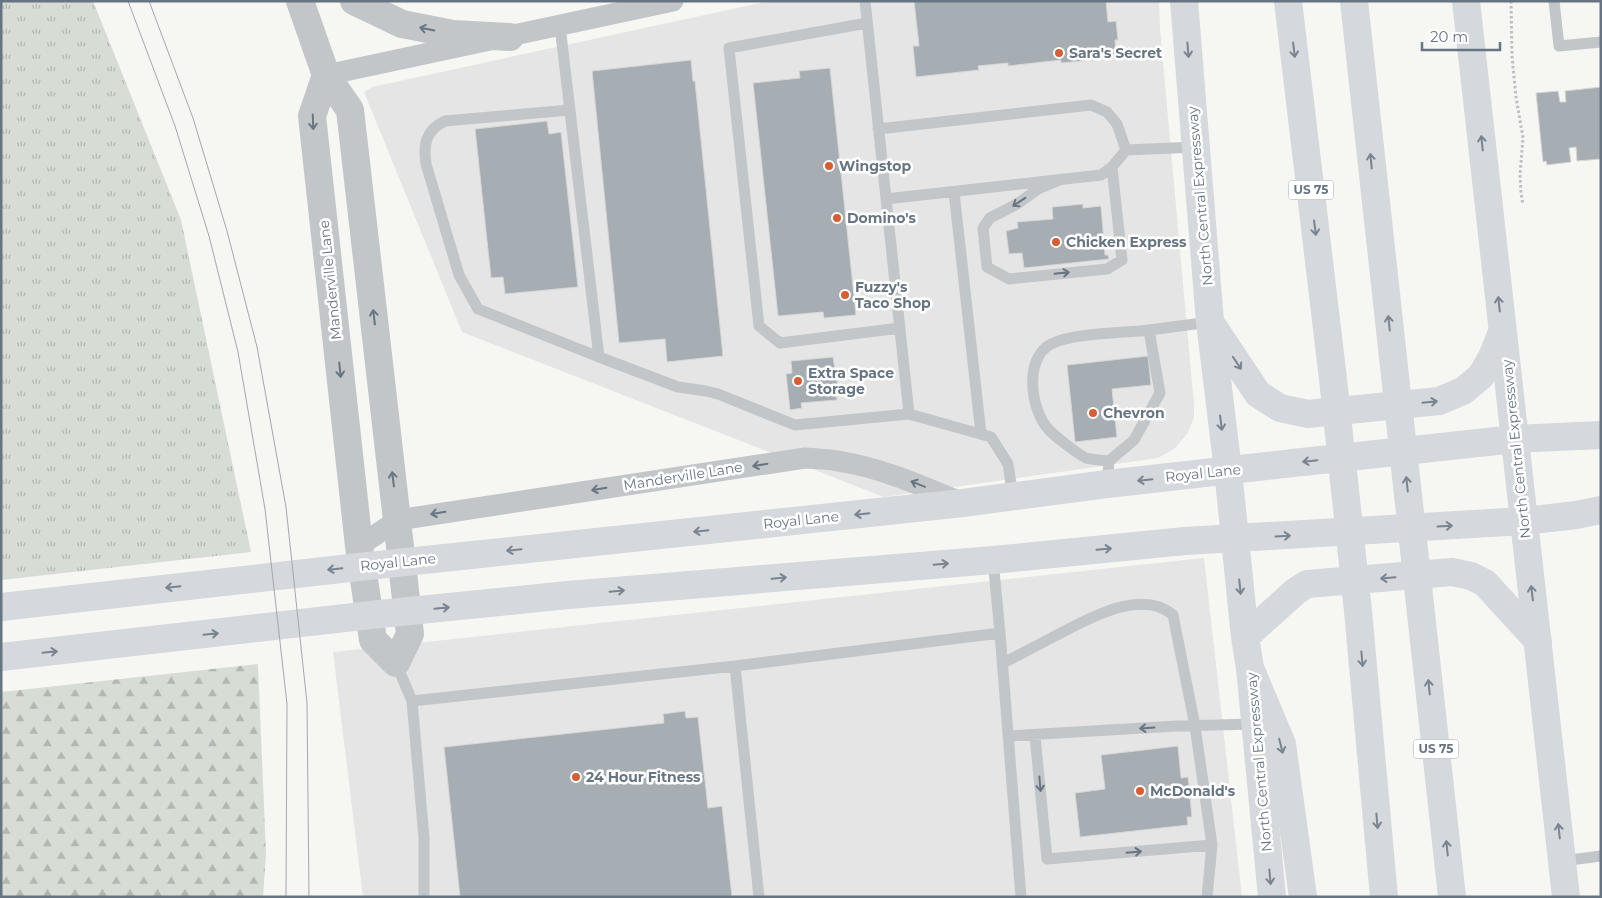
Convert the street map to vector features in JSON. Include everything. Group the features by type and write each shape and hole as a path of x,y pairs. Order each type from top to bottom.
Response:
{"main road":[{"name":"North Central Expressway","path":"1184,1 1210,322 1250,668 1272,897"},
{"name":"US 75","path":"1288,1 1333,379 1358,611 1384,897"},
{"name":"US 75","path":"1354,1 1452,897"},
{"name":"North Central Expressway","path":"1466,1 1566,897"},
{"path":"1210,322 1258,394 1280,408 1308,414 1440,401 1463,391 1481,376 1492,356 1502,331"},
{"name":"Royal Lane","path":"1,606 1013,497 1108,473 1228,470 1515,440 1601,435"},
{"path":"1,657 380,614 568,595 993,560 1185,541 1524,521 1601,510"},
{"path":"1245,637 1296,591 1307,584 1452,572 1471,576 1484,583 1538,641"},
{"path":"1250,668 1282,744 1303,897"}],"street":[{"path":"300,1 326,76 350,110 410,634 396,663"},
{"path":"354,1 402,24 453,34 510,37"},
{"path":"326,76 673,1"},
{"name":"Manderville Lane","path":"326,76 312,116 359,546 373,640 396,663"},
{"name":"Manderville Lane","path":"359,546 398,520 805,458 843,462 876,470 913,482 963,503"}],"lane":[{"path":"865,1 909,414"},
{"path":"1554,1 1559,46 1601,42"},
{"path":"867,23 729,48 759,326 780,343 900,328"},
{"path":"560,26 599,357"},
{"path":"878,129 1092,105 1107,112 1117,124 1126,150"},
{"path":"569,110 445,121 437,125 425,141 426,164 459,275 478,308 678,387 706,390 796,425 909,414 991,437 1008,464 1013,497"},
{"path":"886,199 1101,175 1112,167 1126,150 1196,146"},
{"path":"1062,180 1038,189 1017,204 990,218 983,228 987,267 1009,278 1107,269 1122,260 1112,167"},
{"path":"954,192 981,434"},
{"path":"1149,330 1160,393 1134,440 1108,473 1049,430 1040,416 1034,393 1033,375 1035,361 1049,345 1069,338 1210,322"},
{"path":"993,560 1021,897"},
{"path":"1003,663 1104,611 1130,605 1154,604 1166,608 1174,615 1195,726 1212,845 1207,897"},
{"path":"412,701 735,666 1000,634"},
{"path":"396,663 412,701 424,838 424,897"},
{"path":"735,666 759,897"},
{"path":"1009,736 1255,724"},
{"path":"1035,736 1047,859 1212,845"},
{"path":"1562,861 1601,856"}],"path":[{"path":"1511,1 1512,56 1523,138 1520,175 1523,205"}],"shaded area":[{"path":"770,1 1159,1 1194,405 1194,418 1187,434 1174,449 1158,458 884,497 462,332 364,92 372,87"},
{"path":"1204,558 1242,897 363,897 333,652"}],"green space":[{"path":"1,1 93,1 181,220 251,552 1,580"},
{"path":"258,664 266,854 263,897 1,897 1,692"}],"building":[{"path":"914,1 1106,1 1108,22 1116,21 1118,40 1115,40 1116,58 1061,63 1061,60 1008,66 1008,63 978,66 979,70 916,77 913,46 919,46"},
{"path":"691,60 693,81 695,81 723,356 667,362 665,339 619,343 592,71"},
{"path":"830,68 856,315 824,318 823,312 778,316 753,83 800,78 799,71"},
{"path":"1601,87 1601,159 1577,161 1576,147 1569,148 1571,162 1547,165 1546,161 1543,162 1536,93 1558,91 1560,102 1566,102 1565,91"},
{"path":"547,121 549,134 561,132 578,287 505,294 503,277 491,278 475,129"},
{"name":"Chicken Express","path":"1083,204 1083,208 1101,206 1105,255 1108,255 1109,259 1024,268 1022,253 1009,254 1006,231 1018,228 1017,222 1053,219 1052,207"},
{"name":"Chevron","path":"1148,356 1151,385 1112,389 1117,437 1075,442 1067,365"},
{"path":"833,357 838,387 836,387 837,400 801,403 802,408 790,410 786,374 792,373 791,361"},
{"name":"24 Hour Fitness","path":"685,711 686,718 698,717 708,808 722,806 732,897 460,897 444,747 664,723 663,714"},
{"name":"McDonald's","path":"1178,746 1181,778 1188,777 1192,817 1187,817 1188,825 1080,837 1075,793 1105,789 1101,755"}],"tram line":[{"path":"128,1 175,126 209,236 238,352 265,509 287,704 286,897"},
{"path":"149,1 193,118 227,231 257,347 286,507 307,703 309,897"}],"place":[{"name":"Sara's Secret","path":"1059,53"},
{"name":"Wingstop","path":"829,166"},
{"name":"Domino's","path":"837,218"},
{"name":"Chicken Express","path":"1056,242"},
{"name":"Fuzzy's Taco Shop","path":"845,295"},
{"name":"Extra Space Storage","path":"798,381"},
{"name":"Chevron","path":"1093,413"},
{"name":"24 Hour Fitness","path":"576,777"},
{"name":"McDonald's","path":"1140,791"}]}
